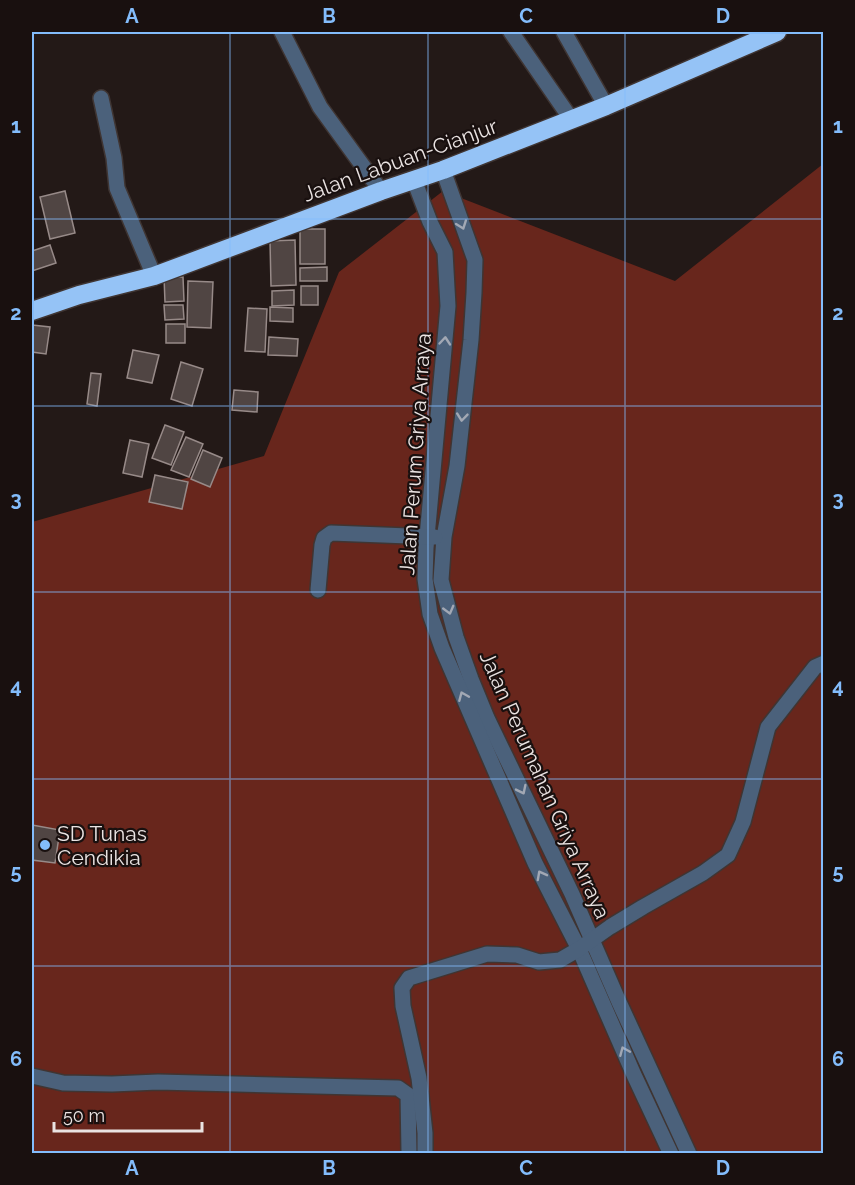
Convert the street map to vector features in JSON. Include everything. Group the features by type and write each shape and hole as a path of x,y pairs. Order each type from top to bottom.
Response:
{"highway":[{"name":"Jalan Labuan-Cianjur","path":"32,311 80,295 154,276 443,170 606,106 756,36 777,32"}],"street":[{"path":"282,32 320,107 381,191"},
{"path":"511,32 571,119"},
{"path":"564,32 606,106"},
{"path":"101,98 114,158 117,188 154,276"},
{"name":"Jalan Perumahan Griya Arraya","path":"443,170 475,260 471,340 457,466 444,537 441,580 464,658 488,717 572,894 586,944 619,1002 690,1154"},
{"name":"Jalan Perum Griya Arraya","path":"414,180 430,222 445,252 448,306 425,579 430,614 442,648 535,863 586,944 648,1105 671,1154"},
{"path":"318,590 322,545 324,538 332,532 444,537"},
{"path":"417,1153 425,1133 418,1078 403,1006 402,988 409,978 487,954 517,955 539,962 560,960 704,873 728,855 743,822 768,727 815,667 824,663"},
{"path":"32,1076 63,1083 158,1082 398,1088 408,1095 417,1153"},
{"path":"648,1105 654,1076"}],"shaded area":[{"path":"823,164 823,1153 32,1154 32,522 264,456 339,272 443,191 675,281"}],"building":[{"path":"65,191 75,233 50,239 40,197"},
{"path":"300,229 325,229 325,264 300,264"},
{"path":"295,240 296,285 271,286 270,241"},
{"path":"50,245 56,263 32,271 32,251"},
{"path":"327,267 327,281 300,281 300,268"},
{"path":"164,277 183,277 184,301 165,302"},
{"path":"188,281 213,282 211,328 187,327"},
{"path":"301,286 318,286 318,305 301,305"},
{"path":"294,290 294,305 272,306 272,291"},
{"path":"164,305 183,305 184,319 165,320"},
{"path":"270,307 293,308 293,322 270,321"},
{"path":"248,308 267,309 265,352 245,351"},
{"path":"166,324 185,324 185,343 166,343"},
{"path":"32,325 50,327 46,354 32,352"},
{"path":"269,337 298,339 297,356 268,355"},
{"path":"133,350 159,355 152,383 127,378"},
{"path":"181,362 203,369 192,406 171,399"},
{"path":"91,373 101,374 97,406 87,404"},
{"path":"234,390 258,392 257,412 232,410"},
{"path":"165,425 184,432 171,465 152,458"},
{"path":"186,437 203,444 189,477 171,470"},
{"path":"130,440 149,444 142,477 123,473"},
{"path":"203,450 222,458 210,487 191,479"},
{"path":"155,475 188,482 182,509 149,502"},
{"name":"SD Tunas Cendikia","path":"32,825 60,830 55,863 32,860"}],"place":[{"name":"SD Tunas Cendikia","path":"45,845"}]}
